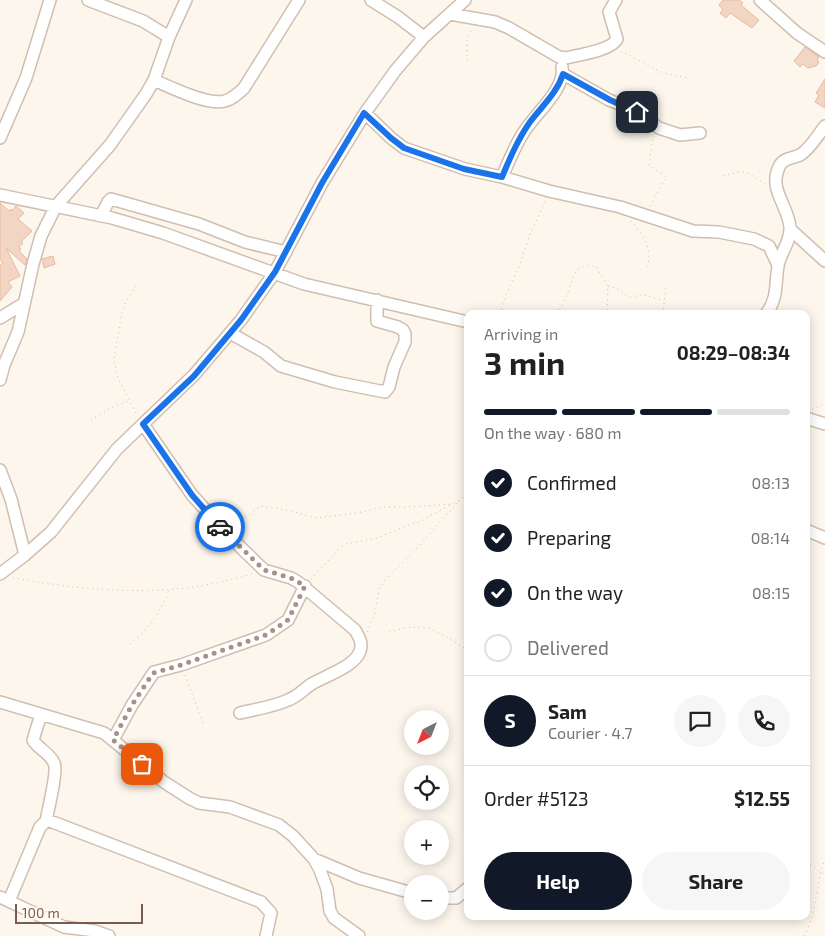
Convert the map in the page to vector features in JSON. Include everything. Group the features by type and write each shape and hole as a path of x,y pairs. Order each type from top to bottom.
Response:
{"street":[{"path":"0,138 26,78 50,0"},
{"path":"88,0 142,20 169,37"},
{"path":"0,380 4,365 18,332 39,242 56,206 110,145 146,94 154,80 169,37 186,0"},
{"path":"154,80 205,100 220,102 235,97 244,88 298,0"},
{"path":"372,0 424,37"},
{"path":"5,576 51,532 117,450 194,376 230,333 275,272 322,183 364,113 395,71 424,37 465,0"},
{"path":"450,14 495,22 509,28 559,58 566,58 608,47 614,43 617,39 609,12 616,0"},
{"path":"760,0 797,32 825,52"},
{"path":"502,177 522,135 557,90 563,74 559,58"},
{"path":"563,74 610,100 637,112 659,128 680,135 700,132"},
{"path":"364,113 404,148 464,169 620,207 693,231 719,232 765,242 769,246 778,265"},
{"path":"769,310 774,302 778,265 786,248 790,229 788,218 776,190 781,164 803,153 825,126"},
{"path":"0,195 101,216 163,233 304,284 464,321"},
{"path":"101,216 111,200 199,224 245,242 286,252"},
{"path":"790,229 825,261"},
{"path":"230,333 264,352 281,366 335,382 385,392 389,387 394,367 405,342 405,334 398,327 376,321 377,300"},
{"path":"0,318 23,304"},
{"path":"810,416 825,424"},
{"path":"143,424 192,495 264,570 291,578 305,586 355,630 360,638 360,652 345,667 310,685 290,699 265,708 240,713"},
{"path":"0,470 11,499 25,555"},
{"path":"810,532 825,538"},
{"path":"113,740 132,705 153,673 266,635 277,629 290,617 305,586"},
{"path":"0,702 104,733 164,782 189,798 200,803 230,807 279,825 293,836 314,859 327,889 330,911 339,922 359,936"},
{"path":"41,714 33,740 50,757 55,767 46,821 40,827 5,899 64,927 95,931 109,936"},
{"path":"46,821 261,902 271,917 266,936"},
{"path":"314,859 359,878 404,892"},
{"path":"449,898 456,898 464,891"}],"path":[{"path":"467,61 468,35 476,19"},
{"path":"608,47 618,50 663,73 688,78"},
{"path":"643,214 652,204 667,177 649,164 654,124"},
{"path":"723,176 743,171 776,190"},
{"path":"501,310 549,191"},
{"path":"620,207 627,218 642,233 650,256 647,269"},
{"path":"559,310 577,270 586,265 594,266 608,286 608,310"},
{"path":"136,286 126,300 122,312 114,359 118,378 128,401 143,424"},
{"path":"608,286 616,288 628,297 646,295 664,301"},
{"path":"663,310 666,286"},
{"path":"91,420 111,408 128,401"},
{"path":"810,412 825,404"},
{"path":"305,586 346,544 377,538 419,522 464,498"},
{"path":"360,652 374,616 382,584 440,524 459,501"},
{"path":"220,526 238,524 260,506 287,510 317,518 363,512 386,506 406,507 453,504"},
{"path":"5,576 71,588 114,590 169,589 208,585 264,570"},
{"path":"130,644 152,624 161,609 169,589"},
{"path":"389,632 406,627 428,627 464,648"},
{"path":"181,665 204,726"},
{"path":"804,936 812,921 825,859"},
{"path":"810,865 825,875"}],"building":[{"path":"723,0 739,0 743,3 741,5 759,20 752,28 730,13 726,18 720,13 723,10 719,5"},
{"path":"805,47 819,57 817,60 819,62 816,66 808,68 803,64 800,67 794,61"},
{"path":"825,79 825,108 815,102 819,95 816,93"},
{"path":"0,203 9,211 11,209 12,211 16,206 24,213 18,219 32,231 21,242 23,243 19,247 21,249 19,251 27,259 25,265 6,248 20,276 8,282 12,287 0,301 0,265 3,263 0,259"},
{"path":"53,256 55,264 44,268 42,259"}],"way so far":[{"path":"142,764 113,740 132,705 153,673 266,635 277,629 286,623 290,617 305,586 291,578 264,570 220,527"}],"route":[{"path":"220,527 192,495 143,424 194,376 241,320 275,272 322,183 364,113 404,148 464,169 502,177 522,135 557,90 563,74 610,100 637,112"}]}
